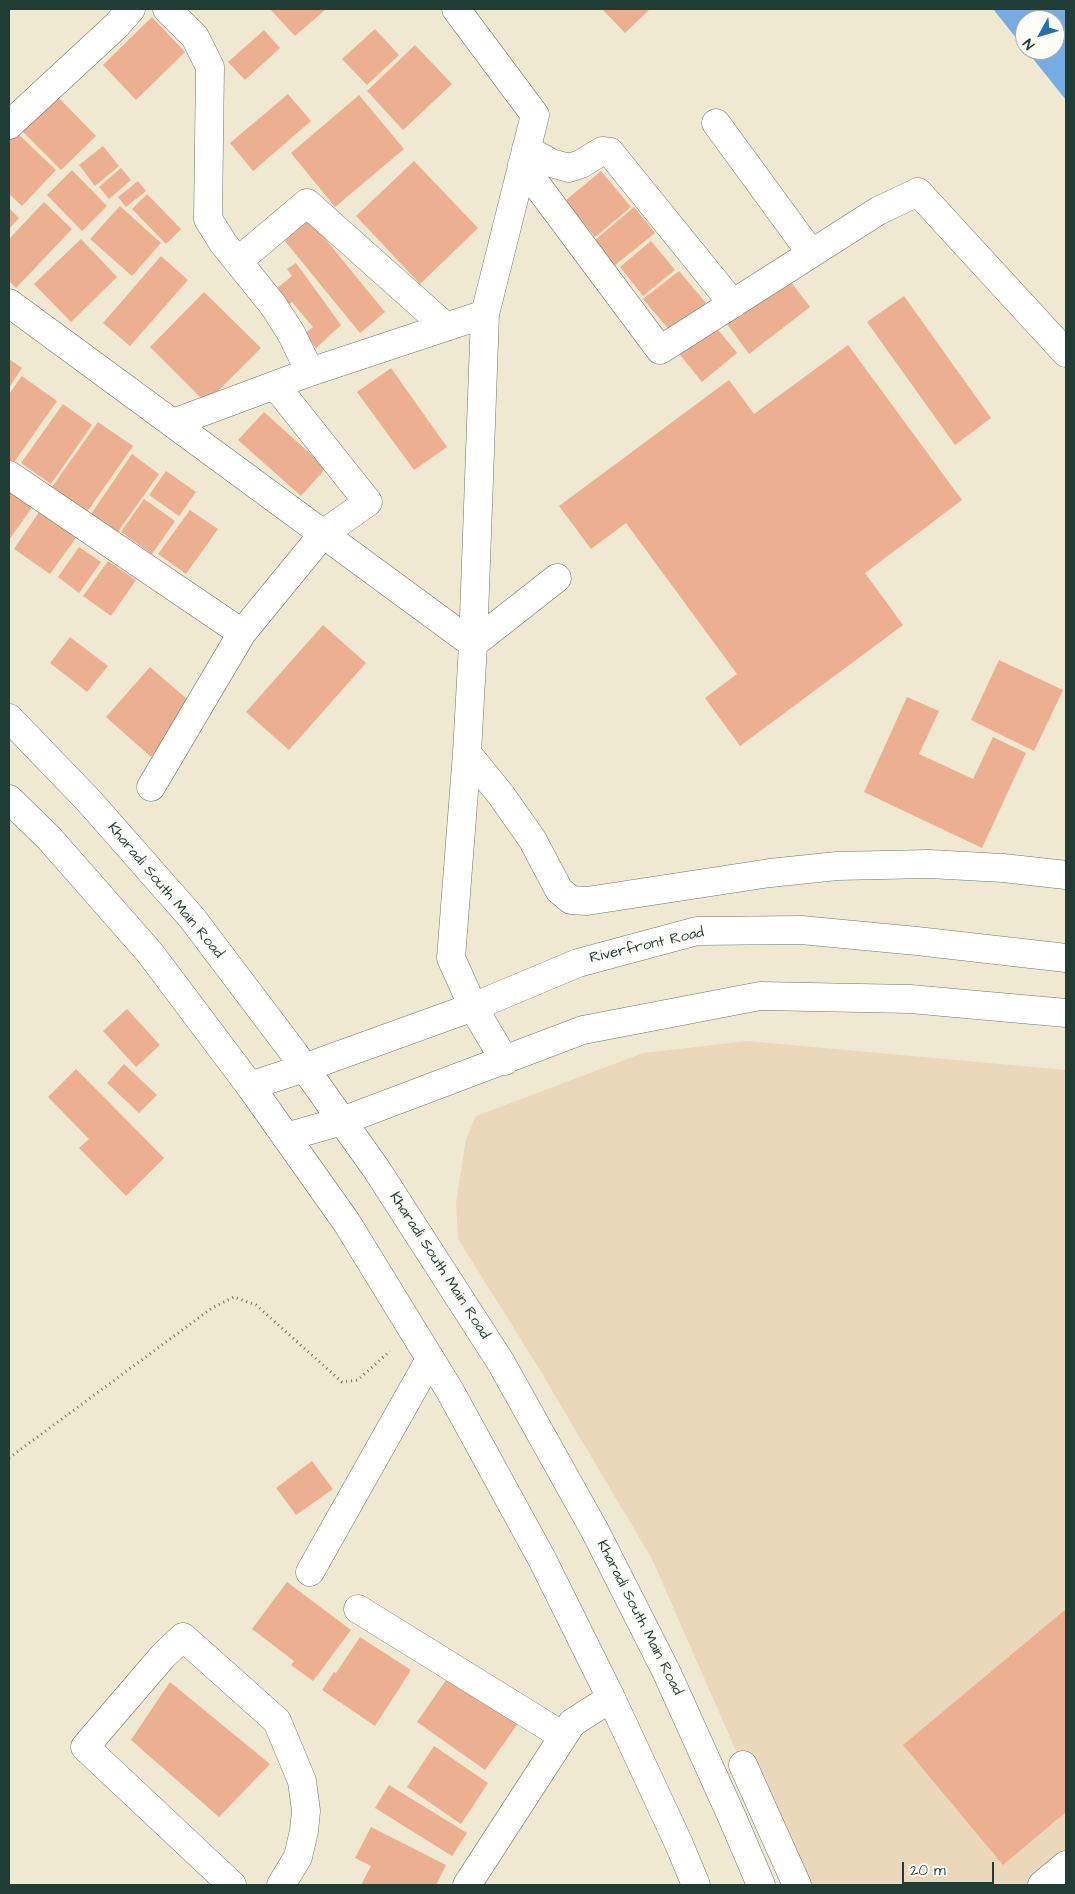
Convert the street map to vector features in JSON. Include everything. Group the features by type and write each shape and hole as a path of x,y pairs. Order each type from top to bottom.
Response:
{"street":[{"path":"9,125 116,26 131,9"},
{"path":"167,9 195,37 210,67 208,218 223,243 274,305 291,333 310,372"},
{"path":"456,9 535,115 485,314 473,644 467,753 451,958 473,1006 505,1061"},
{"path":"716,123 811,253"},
{"path":"524,157 569,168 581,164 602,151 610,152 733,304"},
{"path":"524,157 660,350 878,211 918,192 1066,353"},
{"path":"238,261 307,203 446,326"},
{"path":"9,303 473,644"},
{"path":"173,423 310,372 485,314"},
{"path":"151,787 242,633 323,534 368,502 275,385"},
{"path":"9,475 242,633"},
{"path":"473,644 557,578"},
{"name":"Kharadi South Main Road","path":"9,718 89,802 192,918 304,1068 377,1170 500,1361 590,1523 666,1671 761,1885"},
{"path":"467,753 501,795 532,839 559,890 571,900 587,901 770,873 837,866 929,864 1003,868 1066,875"},
{"path":"9,799 49,838 150,953 250,1086 347,1223 450,1390 542,1559 611,1698 696,1885"},
{"name":"Riverfront Road","path":"250,1086 473,1006 578,963 697,931 802,930 1066,958"},
{"path":"286,1137 342,1121 583,1030 760,996 910,998 1066,1012"},
{"path":"310,1572 430,1359"},
{"path":"358,1609 564,1736"},
{"path":"232,1885 85,1747 163,1656 183,1637 277,1721 302,1781 306,1811 304,1831 298,1857 281,1885"},
{"path":"467,1885 572,1723 611,1698"},
{"path":"743,1765 797,1885"},
{"path":"1042,1885 1066,1865"}],"path":[{"path":"9,1458 212,1308 234,1297 256,1306 342,1382 358,1380 413,1331"}],"shaded area":[{"path":"747,1041 1066,1070 1066,1885 791,1885 768,1824 652,1559 535,1362 458,1239 456,1203 466,1139 476,1116 643,1053"}],"water":[{"path":"993,9 1066,9 1066,100 1034,60 1065,60 1065,10 1015,10 1015,36"}],"building":[{"path":"270,9 326,9 295,36"},
{"path":"602,9 650,9 625,33"},
{"path":"152,17 185,52 136,100 103,65"},
{"path":"375,29 399,55 367,85 342,59"},
{"path":"264,30 280,48 245,80 228,62"},
{"path":"415,45 452,84 403,130 367,91"},
{"path":"54,93 96,136 61,170 19,128"},
{"path":"288,94 311,121 253,171 230,143"},
{"path":"359,95 404,149 335,207 291,153"},
{"path":"16,132 56,170 22,206 9,194 9,139"},
{"path":"103,146 119,166 95,186 79,165"},
{"path":"414,161 478,228 420,284 356,216"},
{"path":"121,168 131,180 109,199 99,187"},
{"path":"72,170 107,206 82,231 47,195"},
{"path":"601,171 631,207 595,237 565,201"},
{"path":"138,181 146,191 126,207 118,197"},
{"path":"147,194 181,229 166,244 132,209"},
{"path":"44,202 72,229 16,288 9,281 9,239"},
{"path":"120,206 161,243 132,276 90,239"},
{"path":"634,207 655,233 614,266 594,241"},
{"path":"9,208 19,218 9,229"},
{"path":"309,219 385,312 360,333 284,240"},
{"path":"81,239 117,277 71,322 34,284"},
{"path":"651,241 675,270 643,296 620,267"},
{"path":"161,256 188,280 130,346 103,323"},
{"path":"296,263 341,325 316,348 304,334 313,327 292,302 284,309 271,293 292,276 287,269"},
{"path":"679,271 706,303 671,332 643,299"},
{"path":"788,278 810,307 749,354 727,324"},
{"path":"204,292 261,348 206,403 150,347"},
{"path":"904,296 991,418 955,445 867,322"},
{"path":"711,321 737,353 702,382 676,350"},
{"path":"848,345 962,500 865,573 903,625 740,746 705,698 737,674 626,523 591,549 559,506 729,380 754,414"},
{"path":"9,359 22,368 9,388"},
{"path":"391,368 447,447 414,470 357,392"},
{"path":"22,376 57,401 12,465 9,463 9,394"},
{"path":"63,404 92,425 51,484 21,463"},
{"path":"264,412 326,468 301,496 238,440"},
{"path":"98,422 133,446 87,512 52,487"},
{"path":"132,454 159,474 117,533 91,514"},
{"path":"166,471 196,492 179,516 149,495"},
{"path":"9,488 33,506 9,540"},
{"path":"144,499 175,521 152,554 121,532"},
{"path":"41,509 78,535 50,574 14,549"},
{"path":"190,510 218,529 186,574 158,554"},
{"path":"79,547 101,562 79,593 58,577"},
{"path":"108,561 136,580 111,616 83,596"},
{"path":"323,625 366,663 289,750 246,712"},
{"path":"70,637 108,666 87,692 50,663"},
{"path":"999,660 1063,690 1034,751 971,720"},
{"path":"150,667 195,706 151,757 106,717"},
{"path":"907,697 939,711 919,754 973,779 993,737 1026,753 982,848 864,792"},
{"path":"127,1009 160,1045 136,1067 103,1031"},
{"path":"124,1064 157,1095 139,1113 107,1083"},
{"path":"76,1069 164,1158 126,1196 79,1148 89,1139 48,1097"},
{"path":"312,1461 333,1489 296,1515 276,1488"},
{"path":"287,1582 351,1630 313,1681 291,1665 294,1661 252,1629"},
{"path":"1066,1609 1066,1812 1003,1865 903,1745"},
{"path":"360,1637 411,1670 375,1726 322,1690"},
{"path":"453,1670 521,1719 485,1770 417,1722"},
{"path":"170,1682 270,1764 219,1817 131,1740"},
{"path":"434,1746 488,1783 461,1824 407,1787"},
{"path":"389,1785 467,1833 452,1856 375,1808"},
{"path":"371,1827 446,1865 436,1885 361,1885 371,1866 355,1858"}]}
